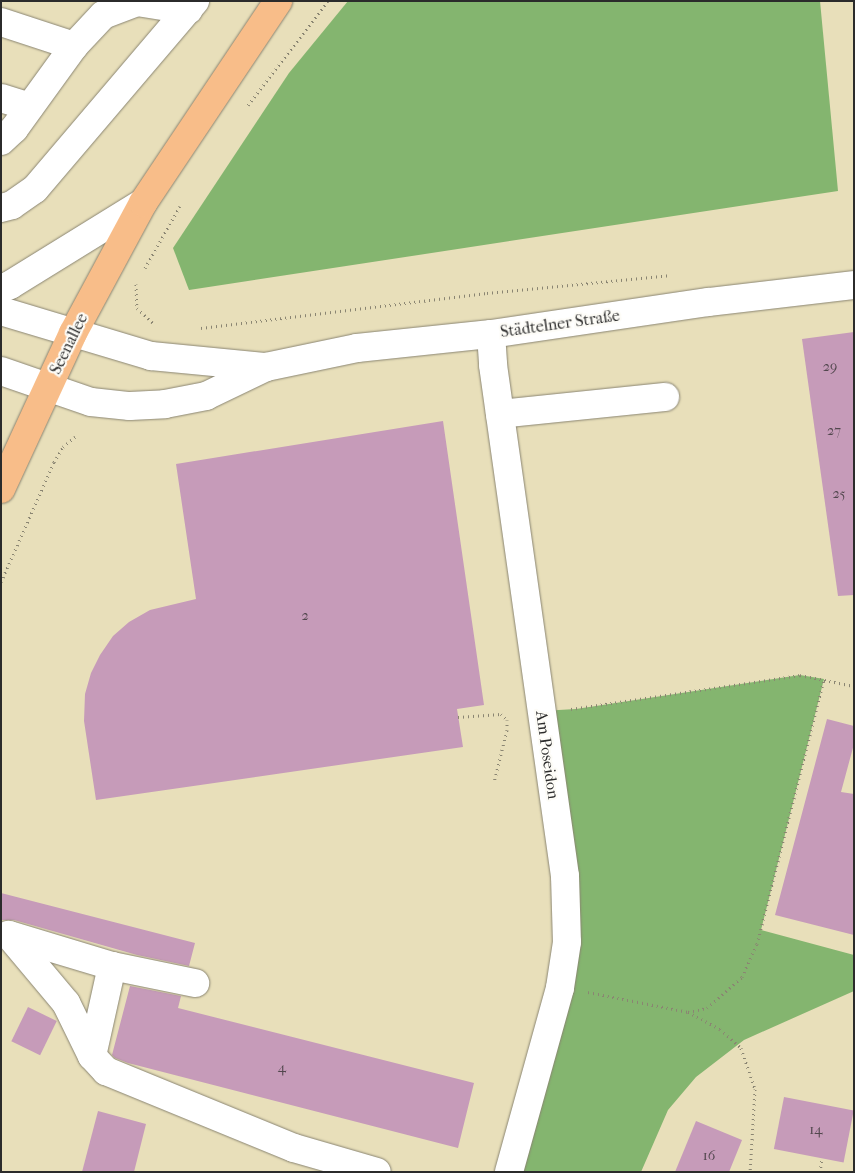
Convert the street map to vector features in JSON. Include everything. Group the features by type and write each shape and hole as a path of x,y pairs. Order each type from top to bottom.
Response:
{"main road":[{"name":"Seenallee","path":"1,489 73,333 143,203 278,1"}],"street":[{"path":"1,141 14,129 74,46 104,15 137,2 192,6"},
{"path":"1,208 12,205 35,190 192,6"},
{"path":"1,22 74,46"},
{"path":"1,98 30,107"},
{"name":"Seenallee","path":"1,289 143,203"},
{"name":"Städtelner Straße","path":"1,371 47,389 91,402 130,406 165,404 206,396 266,366 358,348 491,334 709,302 854,285"},
{"name":"Städtelner Straße","path":"1,311 151,356 266,366"},
{"name":"Am Poseidon","path":"491,334 500,414 565,876 567,942 560,988 510,1172"},
{"path":"500,414 665,397"},
{"path":"195,983 112,966 9,935 66,1003 92,1056 106,1071 294,1148 377,1172"},
{"path":"92,1056 112,966"}],"path":[{"path":"246,108 328,1"},
{"path":"161,324 152,323 137,308 136,285 182,203"},
{"path":"195,328 220,327 487,293 678,274"},
{"path":"1,582 54,462 63,447 74,437"},
{"path":"541,711 576,709 800,675 854,686"},
{"path":"688,1012 707,1008 742,977 757,944 824,679"},
{"path":"458,718 501,714 507,720 508,730 494,782"},
{"path":"560,988 688,1012 720,1029 741,1048 756,1089 750,1172"},
{"path":"820,1172 822,1158"}],"green space":[{"path":"348,1 820,1 838,191 189,290 173,248 289,73"},
{"path":"800,675 824,679 761,930 854,955 854,991 744,1040 696,1077 668,1110 641,1172 509,1172 560,988 541,711 576,709"}],"building":[{"path":"854,332 854,595 838,596 802,339"},
{"path":"443,421 484,705 457,709 463,747 96,800 84,721 85,694 91,673 113,636 129,622 150,610 196,599 176,464"},
{"path":"827,719 854,726 854,744 841,792 854,794 854,935 775,915"},
{"path":"1,893 195,943 189,966 137,955 14,920 1,920"},
{"path":"130,986 181,996 178,1008 474,1083 458,1148 128,1063 115,1058 112,1055"},
{"path":"28,1007 57,1021 40,1055 11,1041"},
{"path":"784,1097 854,1111 844,1163 774,1149"},
{"path":"98,1111 146,1124 134,1172 82,1172"},
{"path":"696,1121 742,1140 729,1172 675,1172"}]}
